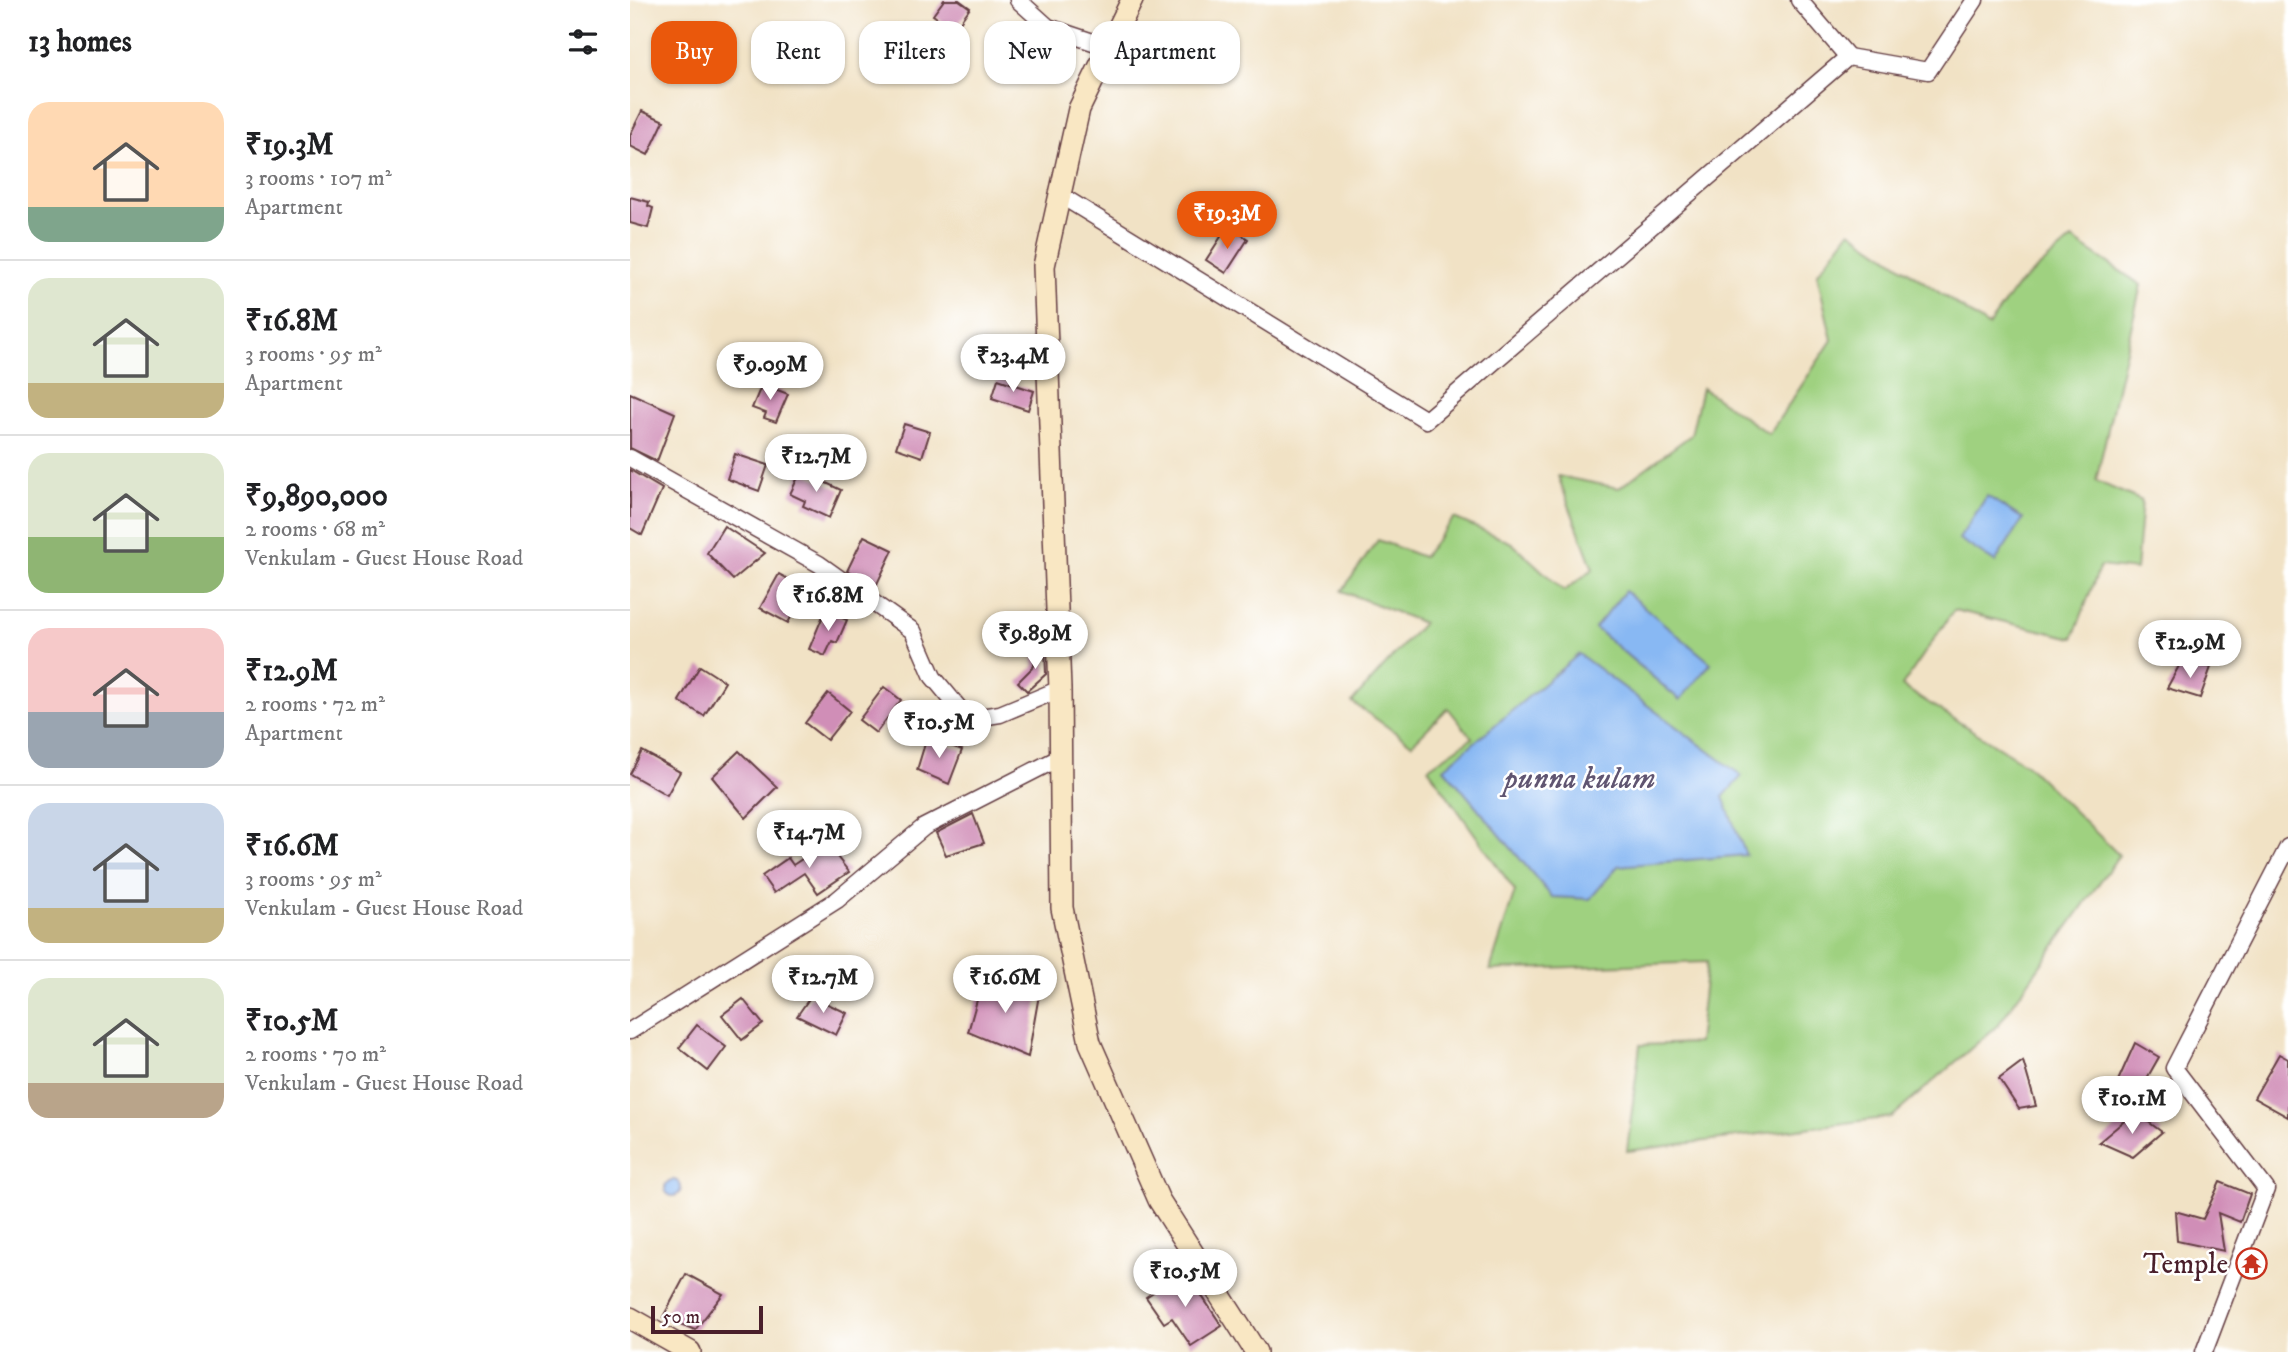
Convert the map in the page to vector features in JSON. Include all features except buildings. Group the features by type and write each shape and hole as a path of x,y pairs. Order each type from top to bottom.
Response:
{"main road":[{"path":"1123,21 1132,0"},
{"path":"1092,84 1079,109 1044,266 1060,689 1062,908 1090,1043 1158,1200 1256,1352"},
{"path":"630,1318 690,1352"}],"street":[{"path":"1018,0 1048,27 1090,41"},
{"path":"1799,0 1848,57 1928,71 1975,0"},
{"path":"1060,195 1426,420 1848,57"},
{"path":"630,458 819,564 913,631 933,677 968,719 1000,714 1060,689"},
{"path":"630,1031 837,900 924,827 1061,757"},
{"path":"2204,1352 2266,1189 2175,1068 2288,847"}],"green space":[{"path":"1850,231 1988,326 2016,287 2072,239 2141,285 2096,481 2142,501 2136,570 2100,566 2073,638 1954,610 1902,686 2027,765 2119,855 1998,1025 1892,1117 1627,1151 1640,1045 1698,1043 1707,962 1490,970 1515,891 1428,768 1472,738 1448,708 1412,744 1352,702 1423,623 1342,591 1378,540 1423,557 1454,518 1512,543 1564,591 1593,569 1558,476 1619,488 1691,435 1702,388 1769,434 1832,340 1817,274"}],"water":[{"path":"1987,496 2023,519 1995,562 1959,539"},
{"path":"1625,591 1711,663 1680,700 1595,628"},
{"name":"punna kulam","path":"1579,654 1742,776 1723,797 1746,855 1618,866 1590,899 1552,897 1444,768"},
{"path":"670,1180 676,1180 681,1188 679,1194 670,1196 665,1191 665,1185"}],"place":[{"name":"Temple","path":"2251,1263"}]}
